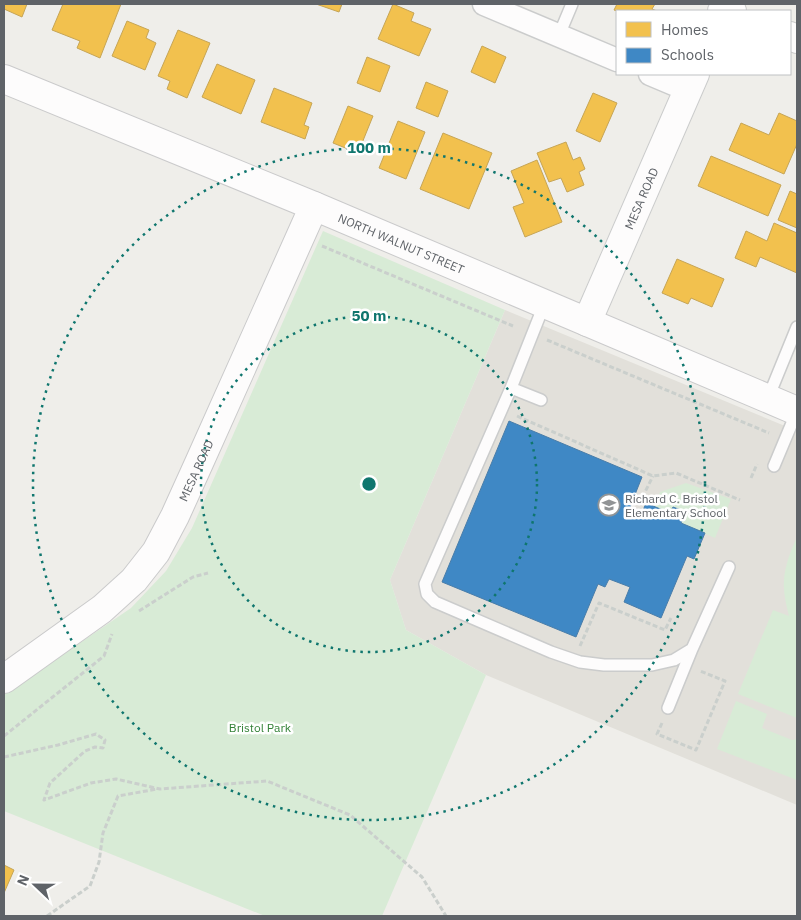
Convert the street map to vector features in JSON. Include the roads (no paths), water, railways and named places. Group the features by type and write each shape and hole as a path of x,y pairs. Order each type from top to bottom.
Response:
{"main road":[{"name":"NORTH WALNUT STREET","path":"4,80 314,206 797,411"},
{"name":"MESA ROAD","path":"587,322 691,82"},
{"name":"MESA ROAD","path":"4,679 102,609 134,580 156,552 200,463 314,206"}],"street":[{"path":"484,4 616,60"},
{"path":"655,75 691,82"}],"lane":[{"path":"559,35 572,4"},
{"path":"544,305 511,388 425,584 427,594 434,602 551,652 580,662 604,666 652,665 674,660 692,649"},
{"path":"768,398 797,327"},
{"path":"511,388 541,400"},
{"path":"774,466 797,411"},
{"path":"668,708 729,567"}],"place":[{"name":"Richard C. Bristol Elementary School","path":"609,505"}],"park label":[{"name":"Bristol Park","path":"260,727"}]}
